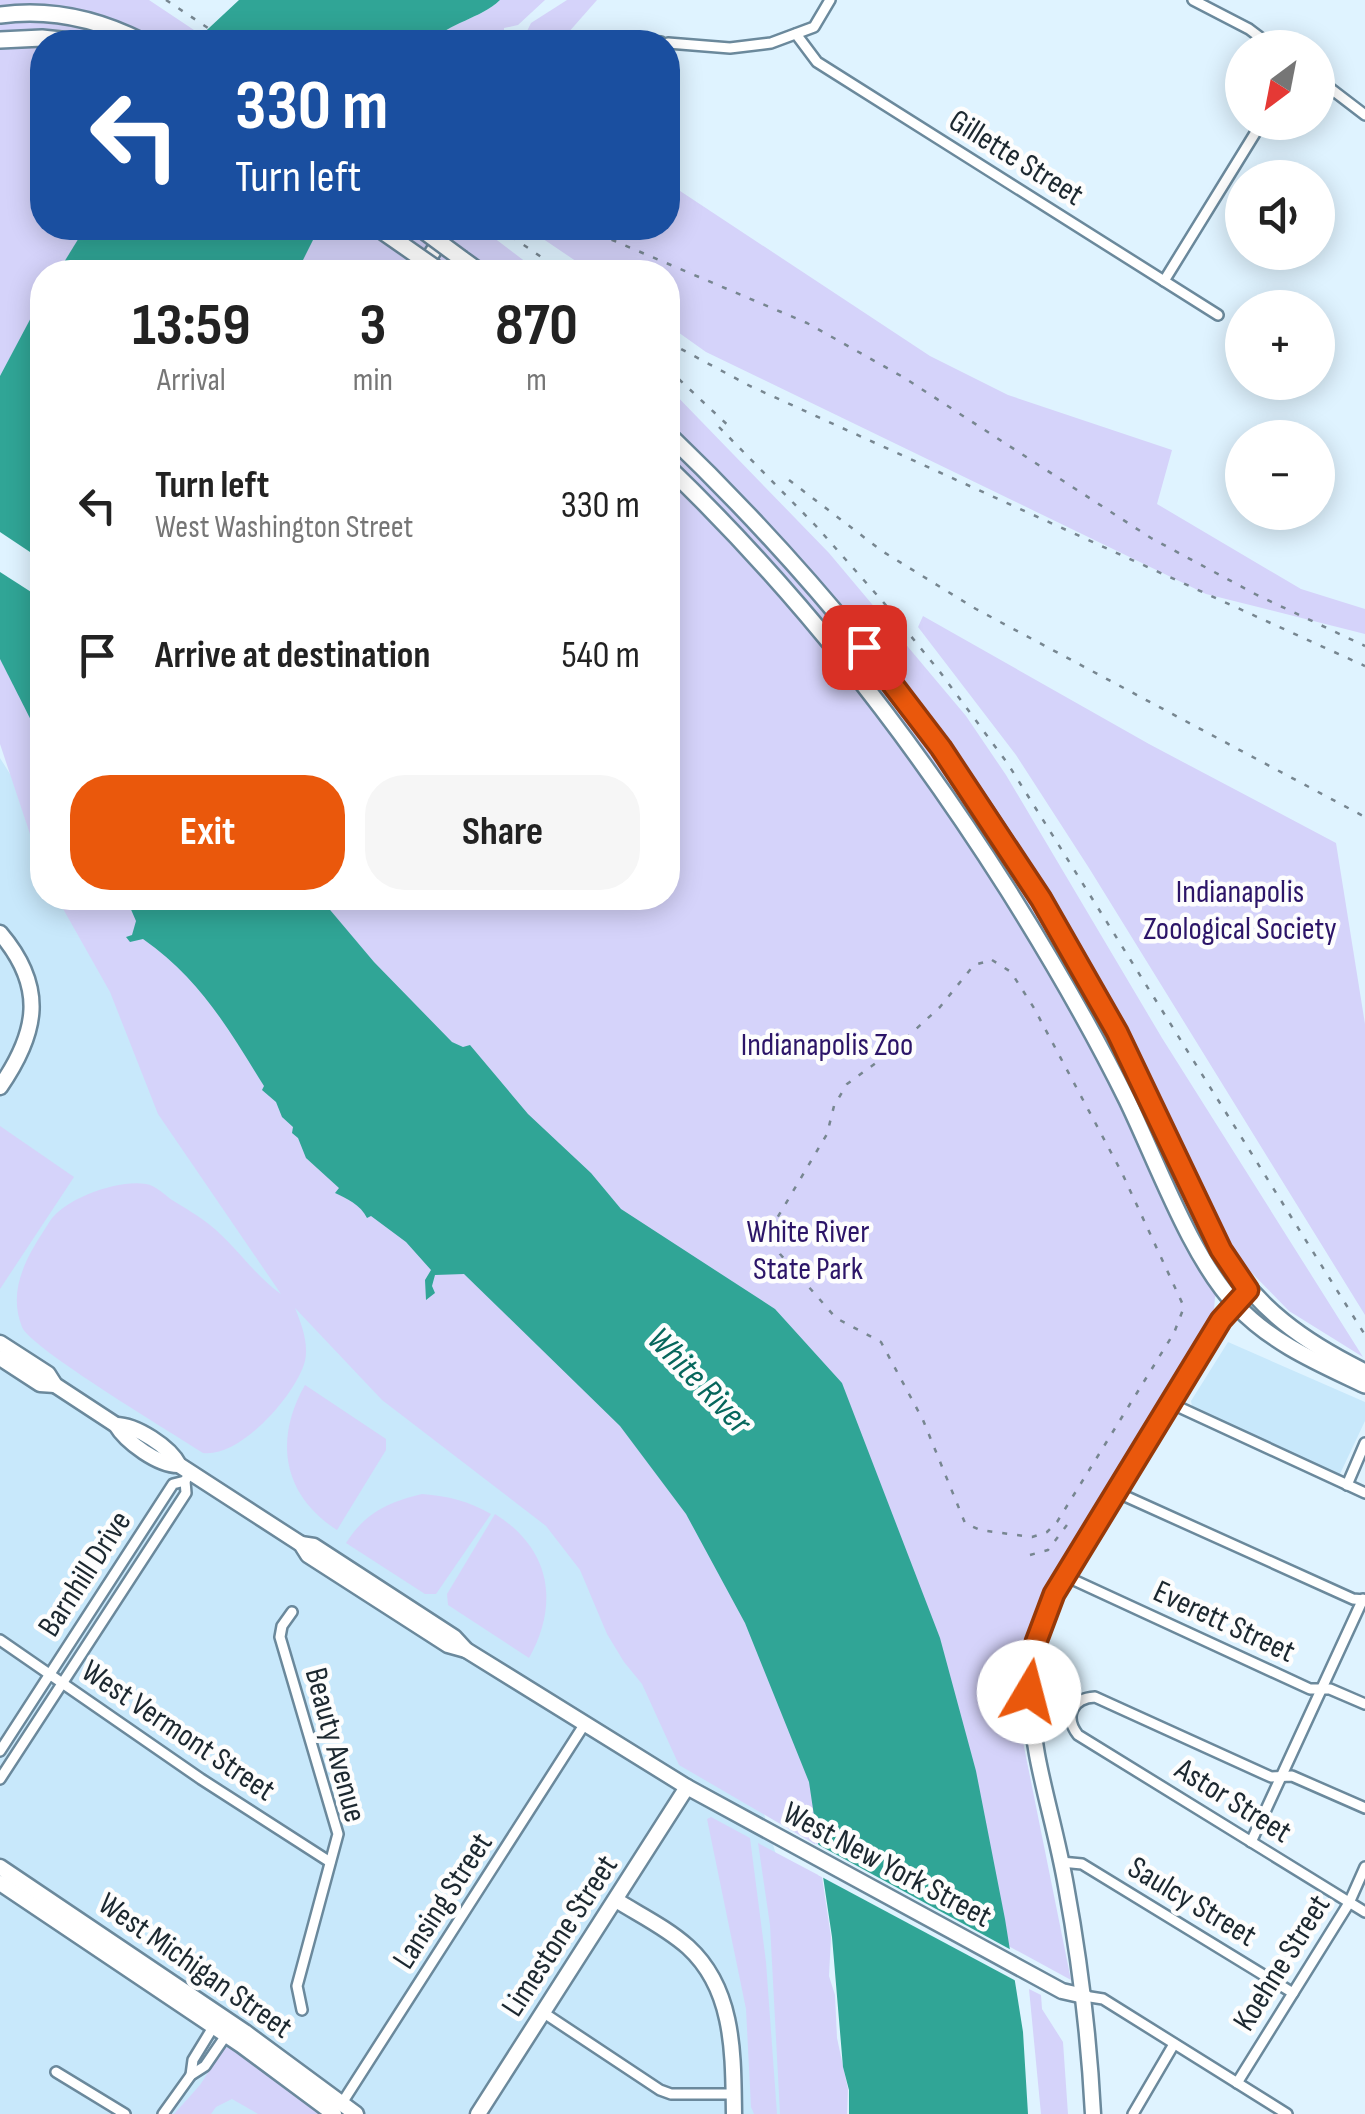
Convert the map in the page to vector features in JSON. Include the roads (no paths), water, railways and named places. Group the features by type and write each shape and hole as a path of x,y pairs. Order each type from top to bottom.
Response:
{"main road":[{"path":"0,15 39,13 77,17 117,30"},
{"path":"0,40 30,39"},
{"path":"395,240 424,260"},
{"path":"436,240 463,260"},
{"path":"680,446 760,528 840,619 899,690 986,814 1083,970 1143,1084 1221,1250 1248,1290 1290,1330 1365,1372"},
{"path":"680,479 834,647 968,827 1072,999 1124,1094 1199,1252 1236,1304 1288,1347 1365,1385"},
{"path":"0,933 30,981 32,1008 24,1048 0,1087"},
{"path":"1094,2114 1084,1996 1061,1862 1032,1729 1029,1692 1040,1627 1064,1576 1221,1320 1248,1290"},
{"name":"West New York Street","path":"0,1343 116,1425 128,1425 174,1456 185,1473 301,1544 314,1546 454,1636 466,1650 687,1787 1050,1985 1084,1996"},
{"name":"West New York Street","path":"0,1358 40,1384 55,1385"},
{"name":"Limestone Street","path":"478,2114 687,1787"},
{"name":"West Michigan Street","path":"0,1867 338,2109 356,2114"},
{"name":"West Michigan Street","path":"0,1882 224,2025"},
{"path":"616,1900 684,1944 713,1978 728,2021 734,2114"}],"street":[{"path":"680,44 730,48 771,44 814,27 830,0"},
{"path":"1193,0 1249,30"},
{"name":"Gillette Street","path":"796,34 817,62 1218,314"},
{"path":"1335,92 1365,115"},
{"path":"1164,280 1251,140"},
{"path":"1170,1403 1365,1493"},
{"path":"1346,1485 1365,1443"},
{"name":"Barnhill Drive","path":"0,1751 173,1484 185,1473"},
{"name":"Barnhill Drive","path":"0,1779 186,1493 185,1473"},
{"path":"1116,1492 1353,1599 1364,1599 1252,1842"},
{"name":"Everett Street","path":"1064,1576 1313,1690 1330,1689 1365,1704"},
{"name":"Beauty Avenue","path":"292,1612 282,1626 280,1638 338,1834 297,1986 302,2010"},
{"name":"West Vermont Street","path":"0,1640 330,1862"},
{"name":"Astor Street","path":"1282,1776 1271,1777 1096,1698 1082,1700 1072,1708 1070,1721 1076,1733 1365,1912"},
{"name":"Lansing Street","path":"338,2109 584,1724"},
{"path":"1282,1776 1292,1776 1365,1808"},
{"name":"Saulcy Street","path":"1061,1862 1082,1864 1293,1993"},
{"name":"Koehne Street","path":"1237,2083 1349,1902 1365,1868"},
{"name":"West New York Street","path":"1084,1996 1096,1996 1282,2113"},
{"path":"544,2013 660,2090 671,2094 733,2094"},
{"path":"163,2114 190,2075 205,2066 224,2025"},
{"path":"1133,2114 1174,2044"},
{"path":"56,2072 125,2114"}],"water":[{"path":"239,0 500,0 447,30 207,30"},
{"path":"78,240 313,240 303,260 65,260"},
{"path":"30,320 30,718 0,659 0,376"},
{"name":"White River","path":"131,910 330,910 374,962 452,1042 463,1047 470,1045 528,1114 591,1173 621,1209 775,1309 842,1383 940,1638 976,1771 1023,2032 1028,2114 849,2114 832,1937 809,1782 745,1623 686,1514 620,1426 464,1274 435,1275 435,1293 426,1300 425,1280 431,1270 406,1242 335,1193 339,1188 306,1158 292,1133 293,1127 282,1117 276,1102 262,1090 264,1086 238,1044 197,988 143,939 130,942 126,937 132,935 136,921"}],"railway":[{"path":"166,0 211,30"},
{"path":"516,240 546,260"},
{"path":"612,240 659,260"},
{"path":"680,269 807,323 903,377 1151,538 1257,595 1365,646"},
{"path":"680,348 750,386 1365,666"},
{"path":"680,380 733,430"},
{"path":"719,427 816,526 884,603 1008,764 1365,1335"},
{"path":"789,480 882,551 976,609 1365,817"},
{"path":"992,960 1011,972 1034,1008 1122,1173 1184,1307 1174,1333 1057,1522 1047,1532 1032,1537 980,1530 965,1523 923,1420 881,1342 836,1318 780,1254 773,1239 773,1225 827,1134 834,1106 847,1084 891,1052 940,1007 974,965 992,960"},
{"path":"1030,1555 1048,1550 1067,1525"}],"park label":[{"name":"Indianapolis Zoological Society","path":"1240,910"},
{"name":"Indianapolis Zoo","path":"827,1045"},
{"name":"White River State Park","path":"808,1250"}]}
